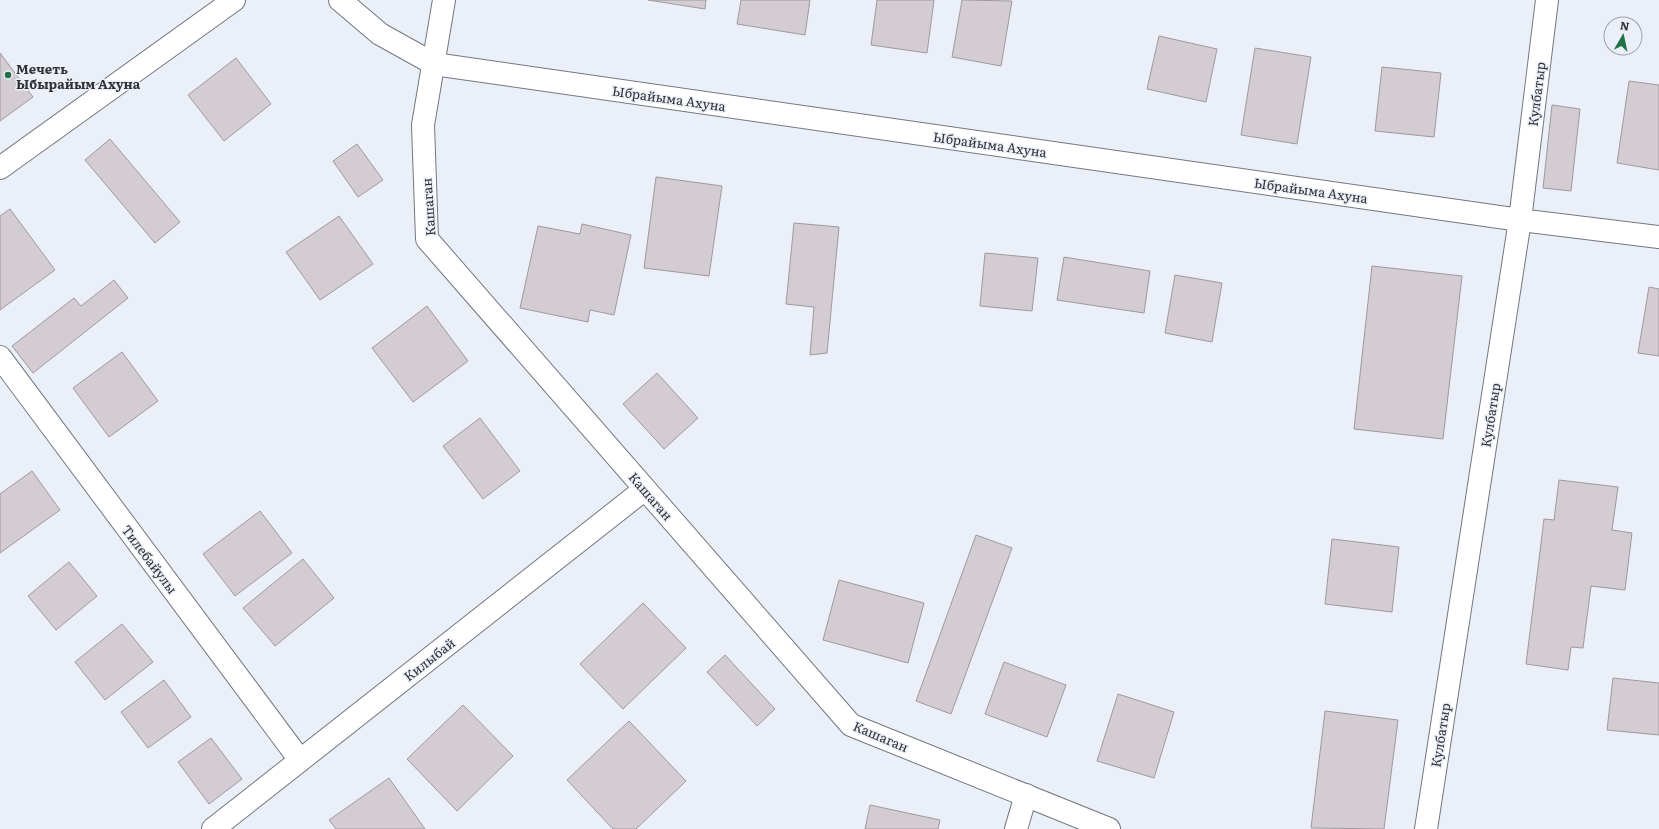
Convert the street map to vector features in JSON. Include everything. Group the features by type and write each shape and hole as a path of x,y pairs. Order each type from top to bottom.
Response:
{"street":[{"path":"0,168 234,0"},
{"name":"Ыбрайыма Ахуна","path":"340,0 380,34 434,64 1520,220 1659,237"},
{"name":"Кашаган","path":"444,0 423,126 427,240 851,725 1109,829"},
{"name":"Кулбатыр","path":"1426,829 1520,220 1547,0"},
{"name":"Тилебайулы","path":"0,357 300,760"},
{"name":"Килыбай","path":"212,829 645,489"},
{"path":"1016,829 1026,795"}],"building":[{"path":"648,0 706,0 705,9"},
{"path":"741,0 810,0 805,35 737,24"},
{"path":"877,0 934,0 927,53 871,45"},
{"path":"962,0 1012,1 1001,66 952,57"},
{"path":"1159,36 1217,49 1206,102 1147,89"},
{"path":"1255,48 1311,57 1297,144 1241,135"},
{"name":"Мечеть Ыбырайым Ахуна","path":"0,53 33,97 0,121"},
{"path":"236,58 271,104 224,141 188,95"},
{"path":"1382,67 1441,73 1434,137 1375,131"},
{"path":"1629,81 1659,85 1659,170 1617,163"},
{"path":"1552,105 1580,109 1571,191 1543,188"},
{"path":"110,139 180,222 155,243 85,160"},
{"path":"357,144 383,180 358,197 333,161"},
{"path":"656,177 722,186 709,276 644,268"},
{"path":"10,209 55,270 0,310 0,216"},
{"path":"339,216 373,264 320,300 286,252"},
{"path":"794,223 839,227 827,353 810,355 814,307 786,304"},
{"path":"582,224 631,235 614,315 590,310 588,322 520,308 538,226 580,234"},
{"path":"985,253 1038,258 1032,311 980,306"},
{"path":"1064,257 1150,271 1144,313 1057,300"},
{"path":"1372,266 1462,276 1443,439 1354,429"},
{"path":"1175,275 1222,283 1212,342 1165,333"},
{"path":"114,280 128,298 33,373 12,346 74,298 81,306"},
{"path":"1649,287 1659,289 1659,356 1638,353"},
{"path":"427,306 468,361 413,402 372,348"},
{"path":"122,352 158,401 109,437 73,388"},
{"path":"657,373 698,418 664,449 623,404"},
{"path":"480,418 520,471 483,499 443,446"},
{"path":"32,471 60,510 0,553 0,494"},
{"path":"1559,480 1618,487 1612,530 1632,533 1625,590 1591,586 1583,648 1571,647 1568,670 1526,664 1544,519 1554,520"},
{"path":"260,511 292,553 235,596 203,554"},
{"path":"976,535 1012,548 951,714 916,701"},
{"path":"1332,539 1399,547 1392,612 1325,604"},
{"path":"303,559 334,598 275,646 243,608"},
{"path":"69,562 97,596 56,630 28,596"},
{"path":"839,580 924,603 908,663 823,640"},
{"path":"643,603 686,648 623,709 580,664"},
{"path":"122,624 153,662 105,700 75,662"},
{"path":"725,655 775,709 757,726 707,672"},
{"path":"1004,662 1066,685 1047,737 985,714"},
{"path":"1613,678 1659,683 1659,735 1607,730"},
{"path":"164,680 191,717 148,748 121,712"},
{"path":"1118,694 1174,712 1154,778 1097,761"},
{"path":"463,705 513,756 457,811 407,759"},
{"path":"1325,711 1398,720 1384,829 1311,828"},
{"path":"629,721 686,781 636,829 613,829 567,780"},
{"path":"211,738 242,779 209,804 178,762"},
{"path":"389,778 425,829 336,829 329,820"},
{"path":"870,805 940,820 938,829 865,829"}],"place":[{"name":"Мечеть Ыбырайым Ахуна","path":"8,75"}]}
